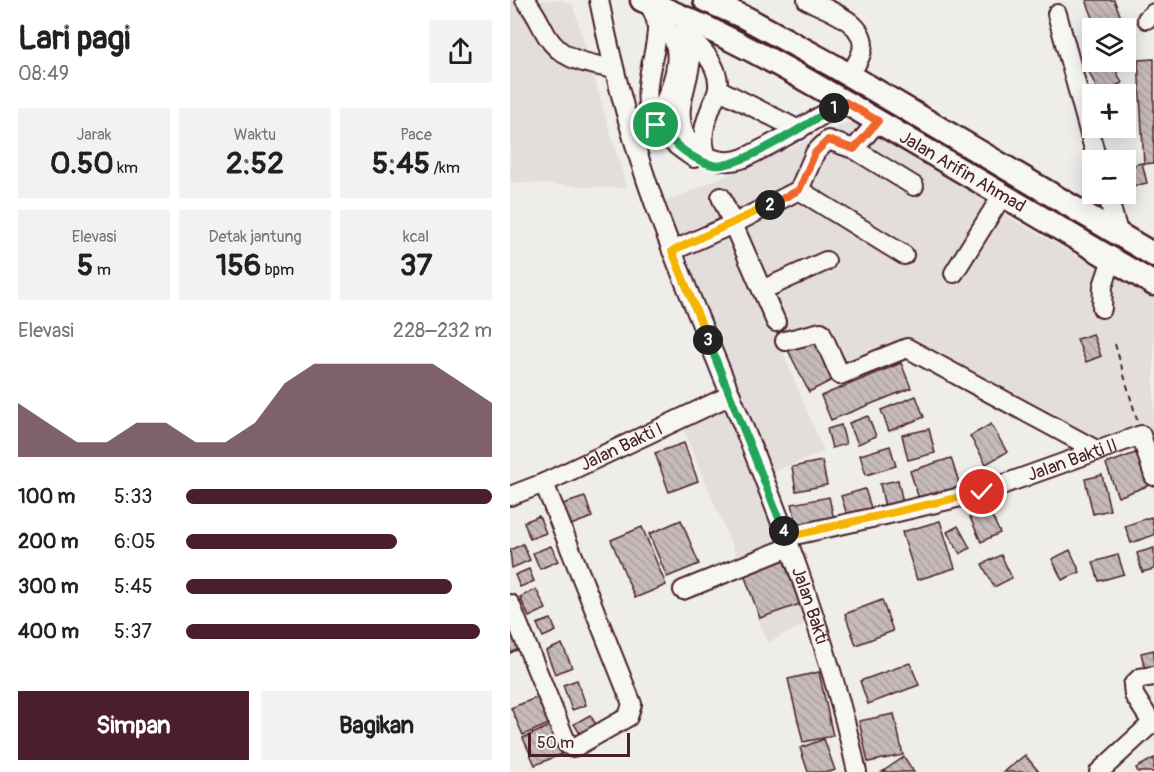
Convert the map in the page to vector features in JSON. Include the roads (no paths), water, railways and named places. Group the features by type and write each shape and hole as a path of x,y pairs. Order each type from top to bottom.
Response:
{"main road":[{"name":"Jalan Arifin Ahmad","path":"705,0 746,18 850,76 1154,255"},
{"name":"Jalan Arifin Ahmad","path":"649,7 679,14 845,102 1154,284"},
{"path":"976,179 987,156"}],"street":[{"path":"525,0 536,13 546,34 566,57 613,69"},
{"name":"Jalan Bakti","path":"599,0 613,69 654,203 788,542 833,674 857,772"},
{"path":"807,0 853,24 862,37 862,53 850,76"},
{"path":"649,7 672,37 676,49 675,69 656,125 681,149 697,159 713,165 736,160 800,130 845,102"},
{"path":"679,14 690,38 692,56 681,110 681,123 689,142 707,156 722,161 736,160"},
{"path":"1057,14 1094,150"},
{"path":"690,38 704,52 714,67 718,89 702,138 707,156"},
{"path":"718,89 800,130"},
{"path":"854,149 878,121"},
{"path":"672,251 733,224 799,190 815,153 828,140 854,149 914,186"},
{"path":"799,190 904,255"},
{"path":"954,273 1003,195"},
{"path":"721,197 776,322"},
{"path":"1110,204 1119,235"},
{"path":"1102,308 1103,286 1112,259"},
{"path":"762,290 826,261"},
{"path":"784,341 821,332 840,375 907,348 1098,451"},
{"name":"Jalan Bakti I","path":"510,496 544,483 731,396"},
{"name":"Jalan Bakti II","path":"683,590 788,542 982,492 1141,435 1154,476"},
{"path":"510,604 567,744 572,747 577,746 628,717 632,709 630,700 544,483"},
{"path":"1099,772 1153,725 1132,688 1134,682 1140,678 1154,676"}]}
